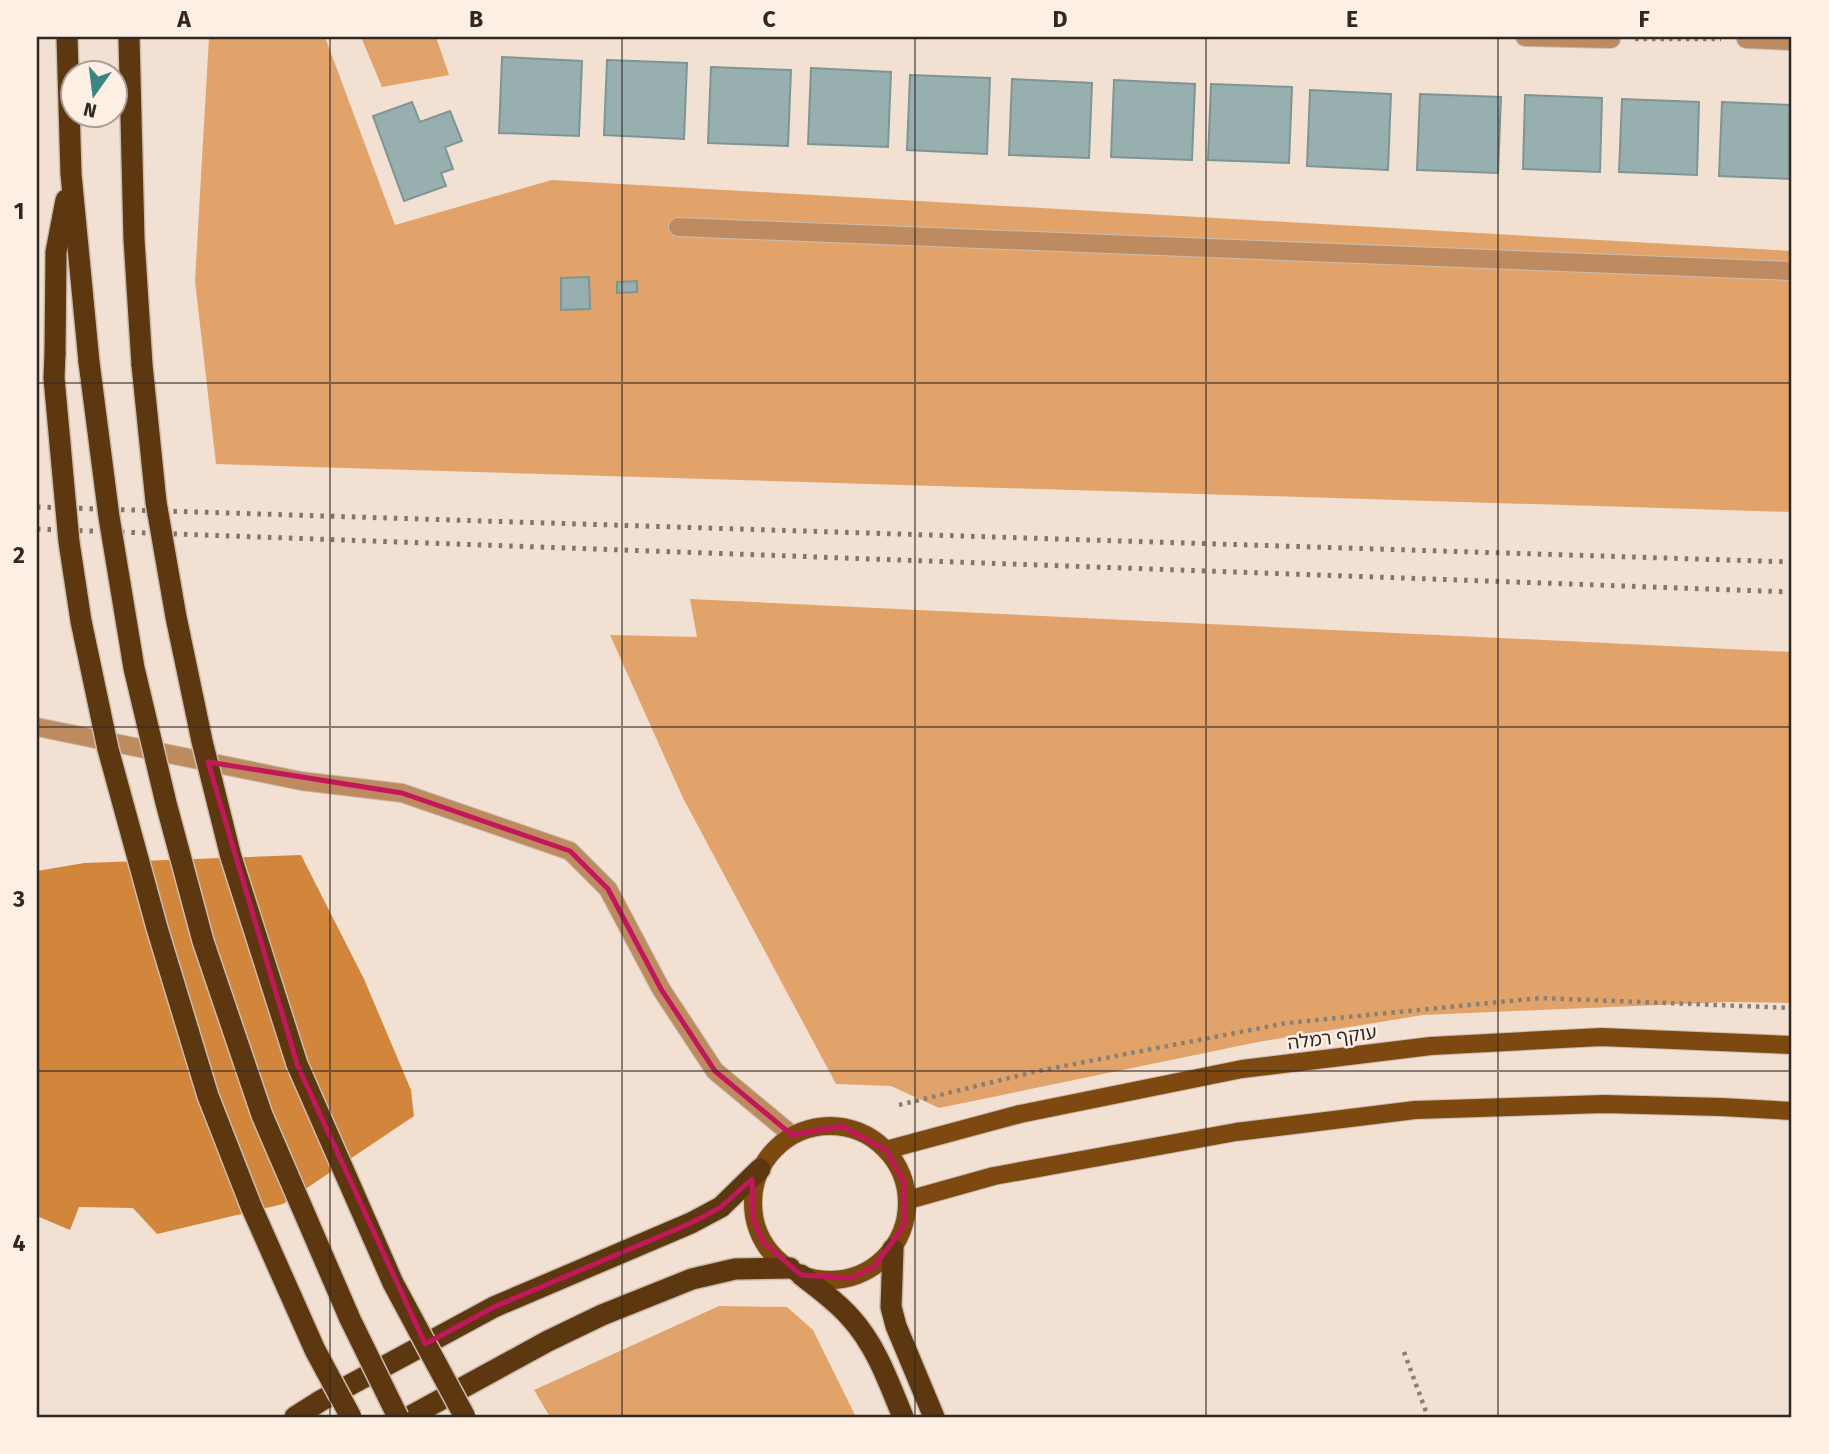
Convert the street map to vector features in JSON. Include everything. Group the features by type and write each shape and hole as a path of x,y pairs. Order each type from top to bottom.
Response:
{"highway":[{"path":"67,37 71,174 89,362 109,517 134,668 166,803 203,941 262,1115 350,1319 398,1417"},
{"path":"131,37 134,239 142,365 156,502 202,741 231,857 297,1064 393,1283 465,1417"},
{"path":"71,174 56,252 54,379 68,542 81,621 108,749 208,1096 261,1230 315,1350 351,1417"},
{"path":"295,1417 494,1307 701,1218 721,1206 760,1169"},
{"path":"893,1249 891,1307 896,1326 934,1417"},
{"path":"408,1417 548,1341 602,1315 692,1279 735,1269 795,1271 851,1317 880,1361 903,1417"}],"main road":[{"name":"עוקף רמלה","path":"886,1150 1020,1115 1242,1069 1432,1046 1601,1037 1792,1045"},
{"path":"908,1200 994,1176 1236,1132 1415,1110 1500,1105 1604,1104 1792,1111"},
{"path":"841,1126 866,1135 886,1150 901,1173 908,1200 904,1226 893,1249 874,1267 850,1278 826,1280 795,1271 779,1262 763,1242 753,1218 753,1192 760,1169 773,1149 792,1135 816,1127 841,1126"}],"street":[{"path":"1525,37 1611,39"},
{"path":"1746,39 1792,41"},
{"path":"678,227 1792,271"},
{"path":"37,727 301,781 402,793 570,851 608,889 661,989 715,1071 792,1135"}],"path":[{"path":"1611,39 1746,39"},
{"path":"1404,1352 1428,1417"}],"highlighted area":[{"path":"208,762 402,793 570,851 608,889 661,989 715,1071 792,1135 841,1126 886,1150 904,1182 904,1226 874,1267 850,1278 801,1275 763,1242 753,1218 752,1179 721,1207 691,1223 494,1307 425,1344 297,1064"}],"shaded area":[{"path":"209,37 325,37 395,225 552,180 1792,251 1792,512 216,464 195,281"},
{"path":"361,37 436,37 449,75 382,87"},
{"path":"690,599 1792,652 1792,1003 1729,1002 1423,1015 1258,1042 939,1108 891,1086 836,1084 683,798 610,635 697,637"},
{"path":"301,855 364,979 411,1090 414,1116 283,1204 157,1234 133,1208 79,1207 70,1230 37,1216 37,871 84,863"},
{"path":"719,1306 787,1307 813,1330 856,1417 550,1417 534,1390"}],"building":[{"path":"502,57 582,61 579,136 499,133"},
{"path":"607,60 687,63 684,139 604,135"},
{"path":"711,67 791,70 788,146 708,143"},
{"path":"811,68 891,72 888,147 808,144"},
{"path":"910,75 990,78 987,154 907,150"},
{"path":"1012,79 1092,83 1089,158 1009,155"},
{"path":"1114,80 1195,84 1192,160 1111,157"},
{"path":"1211,84 1292,87 1289,163 1208,160"},
{"path":"1310,90 1391,94 1388,170 1307,166"},
{"path":"1420,94 1501,97 1498,173 1417,170"},
{"path":"1525,95 1602,98 1600,172 1523,169"},
{"path":"1622,99 1699,102 1697,175 1619,172"},
{"path":"412,102 420,122 450,111 462,141 445,147 453,169 441,173 446,186 404,201 373,116"},
{"path":"1722,102 1792,105 1792,179 1719,176"},
{"path":"589,277 590,309 561,310 561,278"},
{"path":"637,281 637,292 617,293 617,282"}],"railway":[{"path":"37,507 1792,562"},
{"path":"37,529 1792,592"}]}
